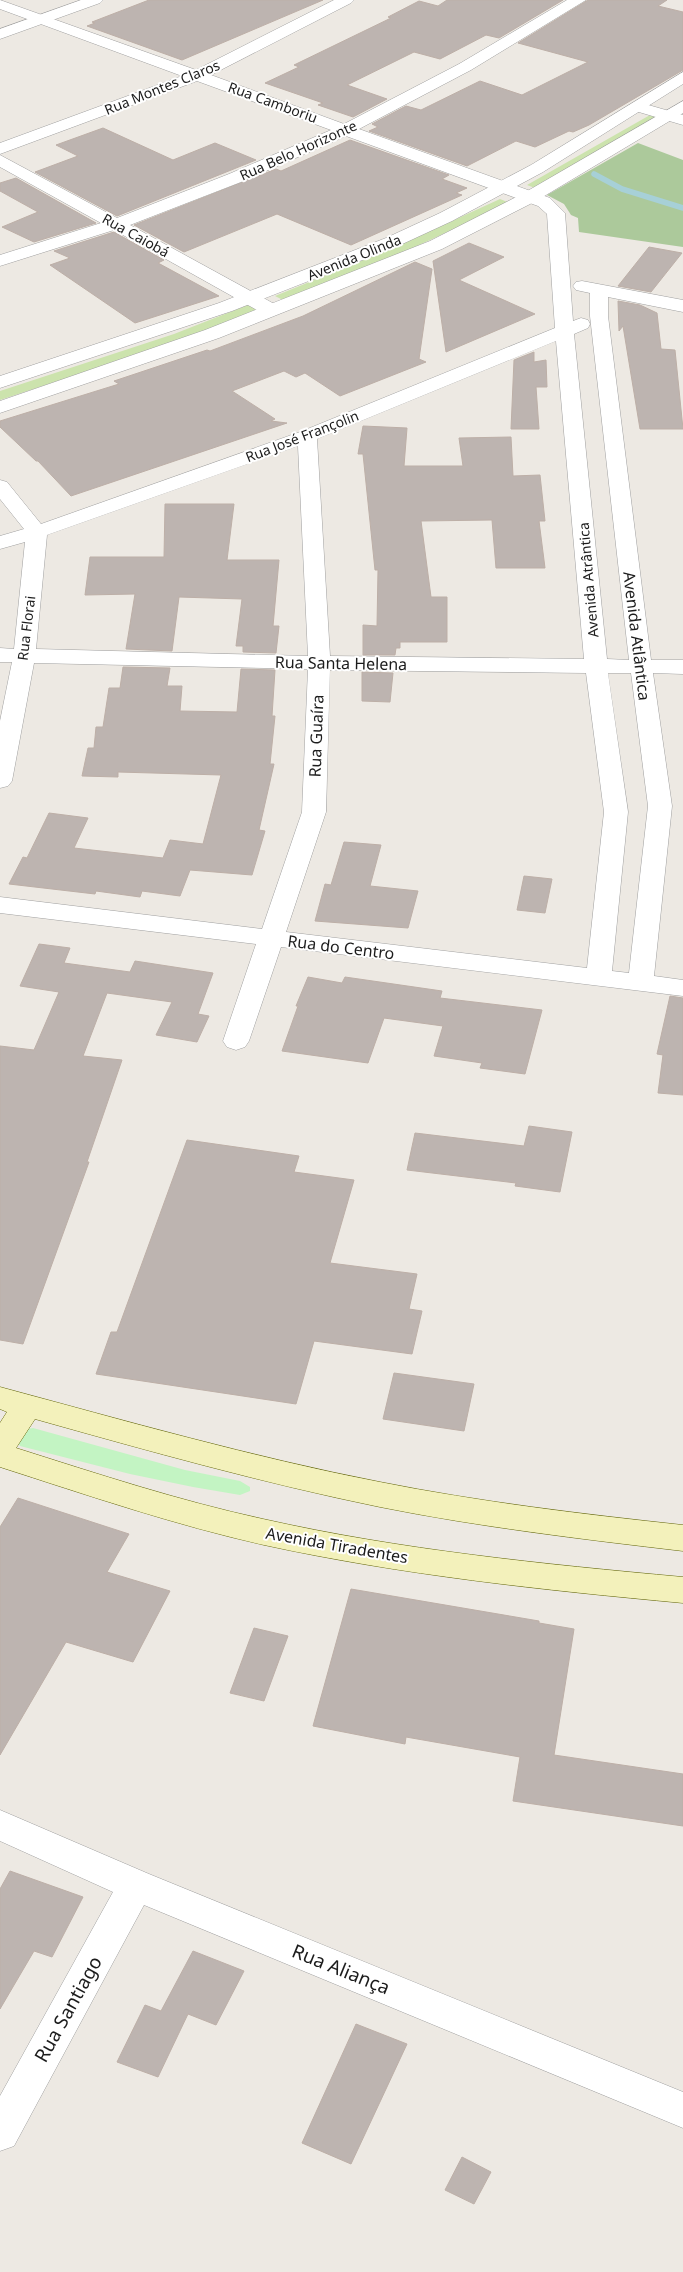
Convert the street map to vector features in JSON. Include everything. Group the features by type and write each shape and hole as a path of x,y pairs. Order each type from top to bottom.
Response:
{"main road":[{"path":"0,1448 13,1402 148,1439 354,1489 454,1508 683,1538"},
{"name":"Avenida Tiradentes","path":"0,1455 112,1491 264,1532 429,1562 683,1590"}],"street":[{"path":"0,22 63,0"},
{"path":"0,34 95,0"},
{"name":"Rua Montes Claros","path":"0,149 199,75 346,0"},
{"name":"Rua Belo Horizonte","path":"0,261 116,224 235,178 348,129 465,67 578,0"},
{"path":"0,4 25,13"},
{"name":"Rua Camboriu","path":"25,13 348,129 530,197"},
{"name":"Avenida Olinda","path":"0,382 191,320 381,246 502,188 683,78"},
{"path":"638,107 679,114"},
{"name":"Avenida Olinda","path":"0,407 166,351 436,245 530,197 679,114"},
{"name":"Rua Caiobá","path":"0,160 271,310"},
{"name":"Avenida Atrântica","path":"530,197 544,202 556,213 564,330 596,666 616,812 599,977"},
{"path":"561,282 683,306"},
{"name":"Avenida Atlântica","path":"599,289 600,316 641,666 660,806 641,982"},
{"name":"Rua José Françolin","path":"0,543 37,532 307,436 600,316"},
{"name":"Rua Guaíra","path":"236,1041 314,812 319,663 307,436"},
{"path":"0,486 37,532"},
{"name":"Rua Florai","path":"0,781 24,655 37,532"},
{"name":"Rua Santa Helena","path":"0,655 319,663 683,667"},
{"name":"Rua do Centro","path":"0,905 683,988"},
{"name":"Rua Aliança","path":"0,1825 136,1885 683,2110"},
{"name":"Rua Santiago","path":"0,2133 136,1885"}],"green space":[{"path":"650,115 659,117 535,188 527,185"},
{"path":"638,143 683,160 683,247 579,232 578,218 571,215 564,204 547,195"},
{"path":"500,199 510,203 404,252 285,301 275,296 393,248"},
{"path":"248,305 257,310 183,340 0,400 0,391 174,334"},
{"path":"33,1428 185,1470 240,1481 250,1487 250,1491 240,1495 193,1487 130,1474 20,1446 17,1441 27,1429"}],"building":[{"path":"149,0 323,0 182,60 87,26 95,23 92,22"},
{"path":"447,0 563,0 499,38 486,35 440,59 414,52 347,85 387,99 353,117 318,105 323,103 265,83 299,67 294,65 391,18 388,17 419,1 438,6"},
{"path":"588,0 667,0 658,6 683,12 683,70 589,125 573,132 569,131 535,147 516,141 467,166 369,131 378,127 372,124 406,106 421,110 480,81 522,95 588,62 518,43"},
{"path":"103,128 173,160 215,143 256,160 117,216 35,172 78,156 56,145"},
{"path":"350,140 449,175 442,179 467,188 456,193 462,195 351,245 277,214 184,252 134,225 276,169 281,171"},
{"path":"16,178 96,223 34,242 2,227 38,212 0,191 0,183"},
{"path":"114,232 164,260 158,263 219,296 135,323 50,265 70,258 54,251"},
{"path":"469,243 504,257 459,280 535,314 446,352 433,261"},
{"path":"649,247 682,253 651,292 618,286"},
{"path":"415,262 432,269 419,359 426,362 340,396 305,373 296,377 284,371 232,391 275,419 271,421 287,423 71,496 38,461 0,427 0,421 119,384 114,381 207,350 210,351 303,316"},
{"path":"618,301 640,305 657,313 661,349 675,350 683,429 640,429 623,326 619,331"},
{"path":"534,352 534,362 546,360 547,387 536,387 539,429 511,429 514,360"},
{"path":"363,426 407,428 404,466 463,466 459,438 511,437 513,476 540,475 545,521 539,521 545,568 496,568 492,520 421,521 431,597 447,597 447,642 400,642 400,648 396,648 395,655 363,655 363,625 377,626 378,570 375,570 363,454 358,454"},
{"path":"165,504 234,504 227,560 279,560 273,626 279,626 276,653 243,652 243,646 236,646 242,599 179,597 172,651 126,649 135,594 85,595 90,557 164,557"},
{"path":"123,667 170,668 167,686 182,686 180,711 237,712 241,669 275,670 272,716 275,716 270,764 274,764 259,830 265,831 252,875 190,870 180,896 142,891 140,897 96,891 95,894 9,884 23,857 27,858 49,813 88,818 74,848 163,858 170,840 203,844 221,775 118,772 118,777 82,776 88,748 94,748 96,727 103,727 109,688 120,688"},
{"path":"362,672 393,673 390,702 362,701"},
{"path":"344,842 381,845 370,886 418,891 408,928 315,921 325,884 331,885"},
{"path":"524,876 552,879 545,913 517,910"},
{"path":"39,944 70,948 64,963 130,972 135,961 213,973 198,1014 209,1016 197,1042 156,1035 172,1002 107,993 83,1056 122,1060 87,1162 89,1162 23,1344 0,1340 0,1046 34,1050 59,992 20,986"},
{"path":"308,977 342,983 345,977 442,991 440,998 542,1010 525,1074 480,1068 482,1063 434,1056 443,1026 384,1018 368,1063 282,1051 298,1006 296,1006"},
{"path":"670,996 683,998 683,1095 658,1093 663,1055 657,1054"},
{"path":"529,1126 572,1132 560,1192 515,1186 516,1183 407,1170 415,1133 524,1146"},
{"path":"187,1140 299,1156 294,1172 354,1180 330,1263 417,1274 409,1309 422,1311 412,1354 314,1341 296,1404 96,1374 111,1332 117,1332"},
{"path":"394,1373 474,1384 464,1431 383,1419"},
{"path":"18,1498 129,1534 107,1572 170,1591 133,1662 66,1642 0,1755 0,1527"},
{"path":"351,1589 539,1621 539,1623 574,1629 554,1755 683,1774 683,1826 513,1801 520,1757 406,1737 405,1744 313,1726"},
{"path":"254,1628 288,1636 264,1701 230,1693"},
{"path":"10,1871 83,1897 52,1957 34,1951 0,2009 0,1889"},
{"path":"193,1951 244,1971 216,2025 188,2014 158,2077 117,2062 145,2005 161,2011"},
{"path":"356,2024 407,2044 351,2164 302,2143"},
{"path":"462,2157 491,2172 474,2204 445,2190"}],"waterway":[{"path":"594,174 622,189 683,208"}]}
